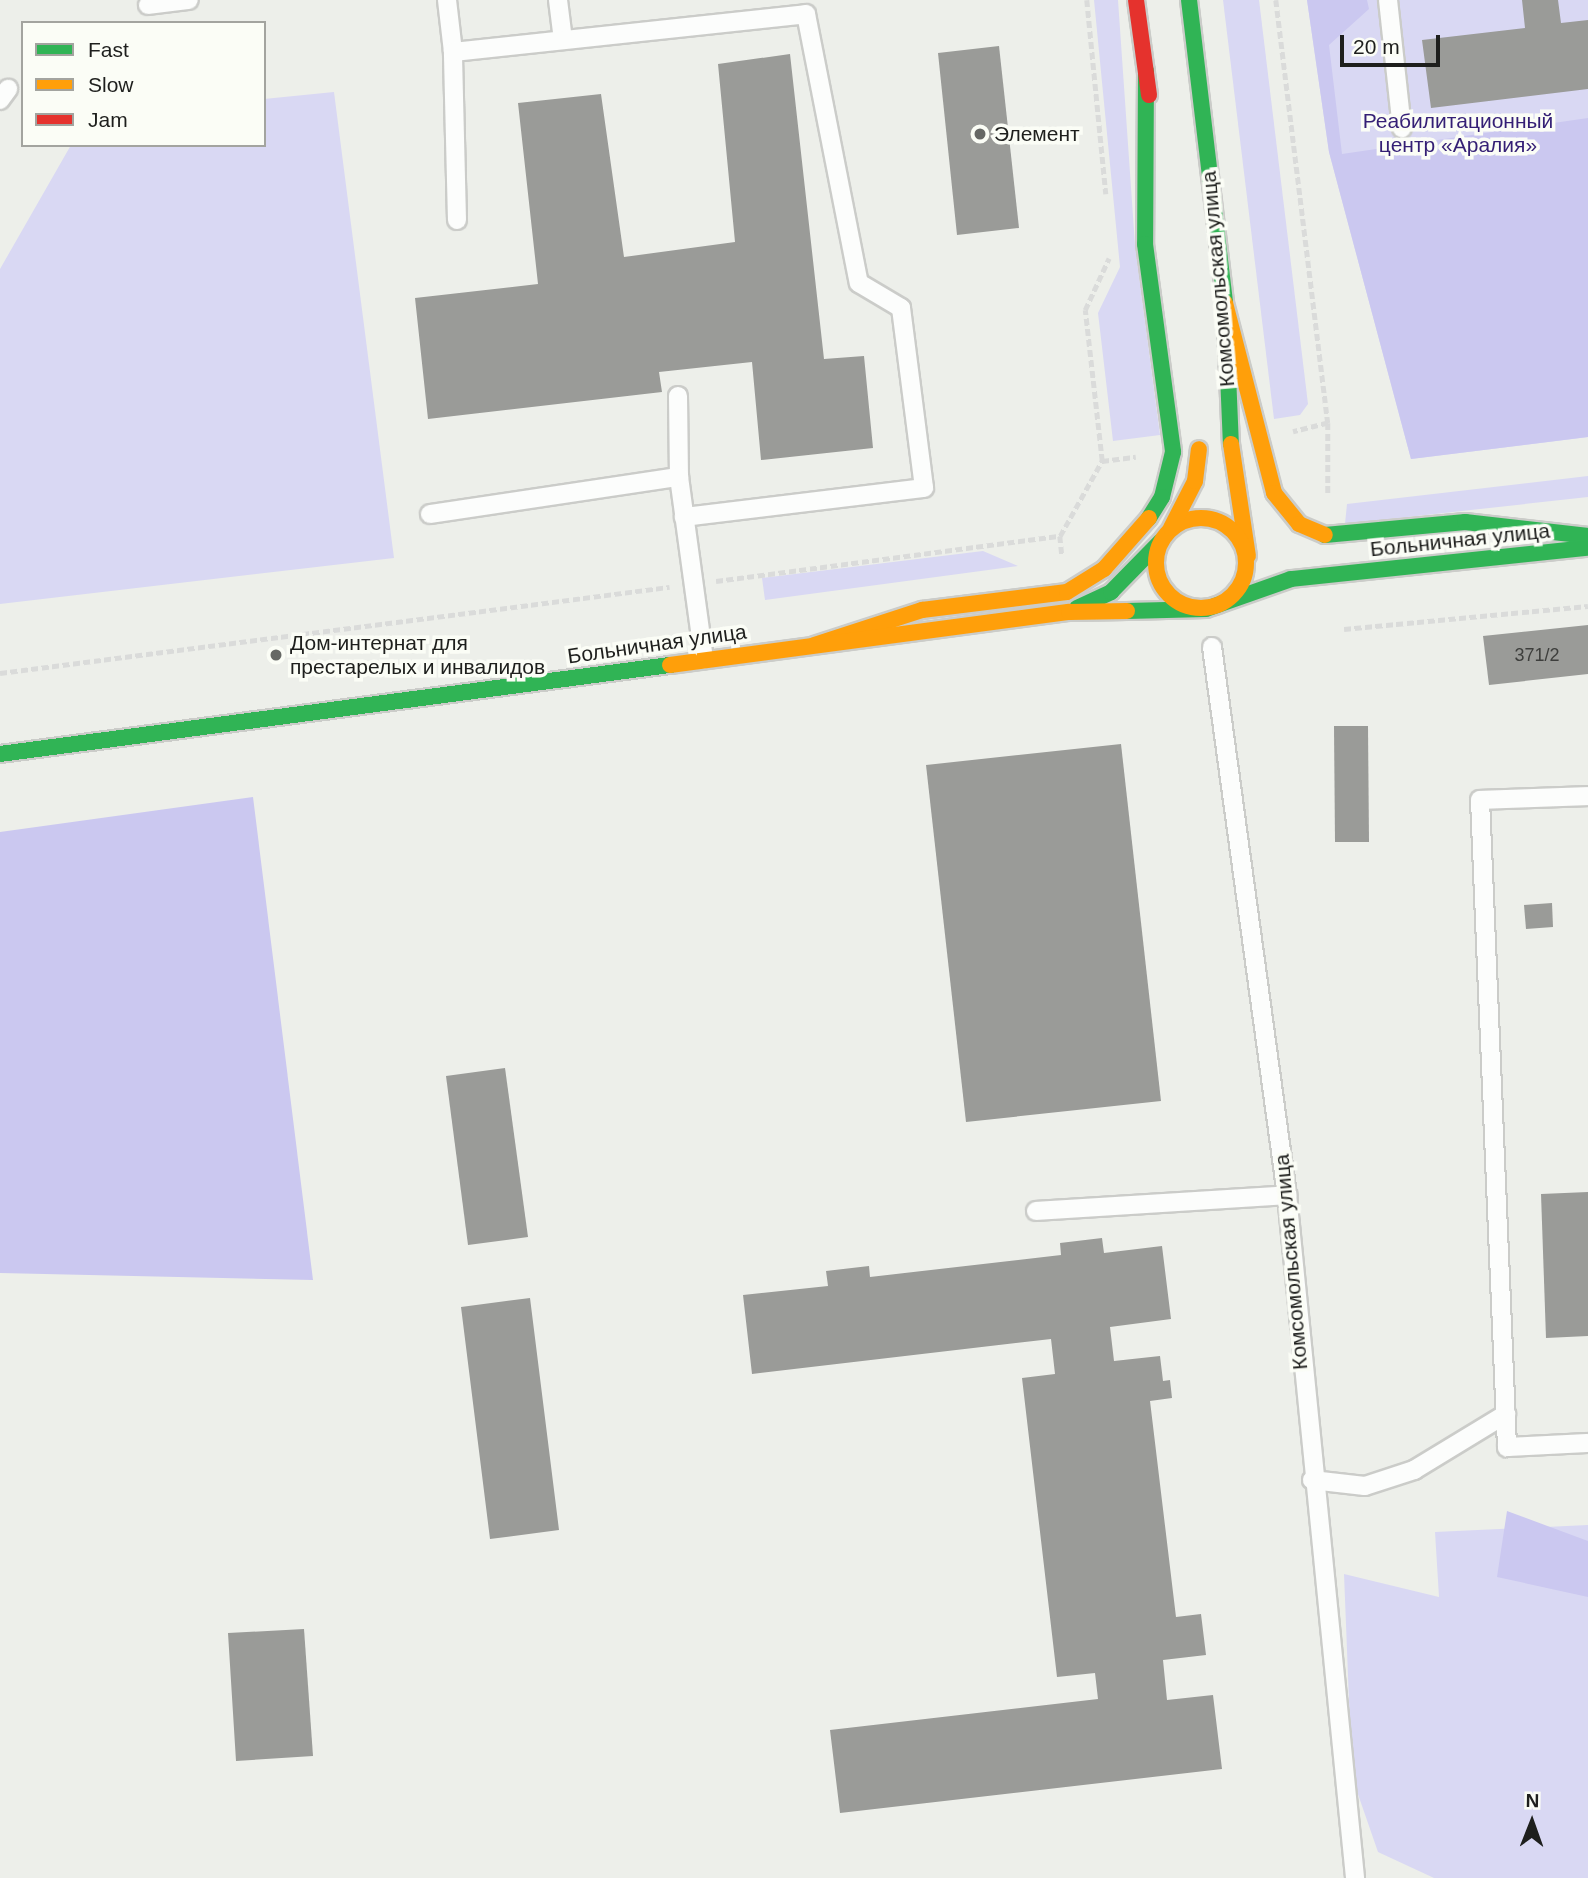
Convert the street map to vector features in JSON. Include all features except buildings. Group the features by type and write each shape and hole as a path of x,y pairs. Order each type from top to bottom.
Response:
{"main road":[{"path":"1136,0 1165,206"},
{"name":"Комсомольская улица","path":"1189,0 1224,303 1231,444 1261,562"},
{"path":"814,645 922,610 1067,592 1104,569 1162,497 1173,452 1144,244 1146,71"},
{"path":"1224,303 1265,439 1274,493 1316,534 1333,538 1465,522 1588,536"},
{"path":"1198,443 1195,481 1155,559 1164,592 1206,609"},
{"name":"Больничная улица","path":"1069,612 1111,592 1166,534 1192,517 1218,521 1261,562 1337,574"},
{"name":"Больничная улица","path":"0,754 1069,612 1206,609 1291,579 1588,548"},
{"name":"Больничная улица","path":"1206,609 1237,591 1261,562"}],"lane":[{"path":"148,5 189,0"},
{"path":"447,0 453,52 457,220"},
{"path":"558,0 563,40"},
{"path":"1388,0 1402,128"},
{"path":"453,52 806,14 859,283 901,308 924,488 684,517"},
{"path":"678,396 679,477 705,659"},
{"path":"430,514 679,477"},
{"name":"Комсомольская улица","path":"1212,647 1287,1195 1312,1480 1355,1878"},
{"path":"1588,796 1480,800 1507,1447 1588,1443"},
{"path":"1036,1211 1287,1195"},
{"path":"1312,1480 1365,1486 1414,1470 1506,1414"}],"path":[{"path":"1087,0 1107,198"},
{"path":"1276,0 1328,423 1328,496"},
{"path":"0,673 1060,536 1102,461 1085,310 1112,251"},
{"path":"1265,439 1328,423"},
{"path":"1102,461 1144,456"},
{"path":"1344,629 1588,606"}],"green space":[{"path":"1094,0 1118,0 1135,245 1160,435 1113,441 1098,313 1120,267"},
{"path":"1223,0 1259,0 1308,404 1300,415 1274,419"},
{"name":"Реабилитационный центр «Аралия»","path":"1307,0 1588,0 1588,437 1411,459 1329,152"},
{"path":"334,92 394,558 0,604 0,269 70,147 266,147 266,99"},
{"path":"1588,476 1588,497 1345,524 1347,504"},
{"path":"983,551 1018,566 765,600 762,578"},
{"path":"1588,1525 1588,1878 1434,1878 1378,1852 1352,1777 1344,1574 1439,1597 1435,1532"}],"shaded area":[{"name":"Реабилитационный центр «Аралия»","path":"1307,0 1367,0 1369,9 1329,45 1342,154 1588,118 1588,437 1411,459 1329,152"},
{"path":"253,797 313,1280 0,1273 0,832"},
{"path":"1507,1511 1588,1541 1588,1597 1497,1577"}],"traffic: fast":[{"path":"1189,0 1225,303 1231,444"},
{"path":"1146,71 1145,244 1173,452 1162,497 1149,518"},
{"path":"1325,535 1465,522 1588,536"},
{"path":"1077,608 1111,592 1161,541"},
{"path":"1127,611 1206,609 1291,579 1588,548"},
{"path":"0,754 670,665"}],"traffic: slow":[{"path":"1225,303 1274,493 1299,524 1325,535"},
{"path":"1231,444 1248,556"},
{"path":"1171,528 1195,481 1199,449"},
{"path":"814,645 922,610 1067,592 1104,569 1149,518"},
{"path":"1201,518 1218,521 1233,531 1243,546 1246,563 1243,580 1233,595 1218,605 1201,608 1184,605 1169,595 1159,580 1156,563 1159,546 1169,531 1184,521 1201,518"},
{"path":"670,665 1069,612 1127,611"}],"traffic: jam":[{"path":"1136,0 1149,95"}],"place":[{"name":"Элемент","path":"980,134"},
{"name":"Дом-интернат для престарелых и инвалидов","path":"276,655"}]}
